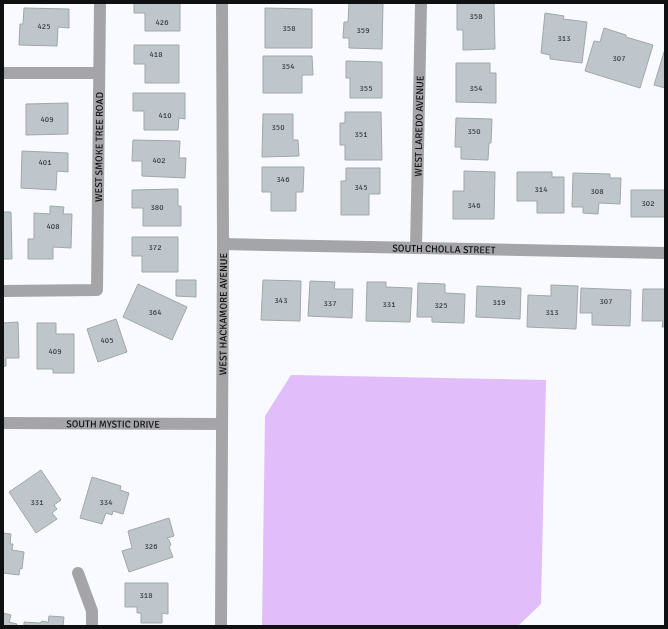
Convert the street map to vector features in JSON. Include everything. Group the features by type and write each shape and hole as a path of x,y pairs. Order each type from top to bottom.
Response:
{"street":[{"name":"WEST SMOKE TREE ROAD","path":"3,291 97,290 100,3"},
{"name":"WEST HACKAMORE AVENUE","path":"220,626 223,244 222,3"},
{"name":"WEST LAREDO AVENUE","path":"416,248 421,3"},
{"path":"3,73 99,72"},
{"name":"SOUTH CHOLLA STREET","path":"223,244 665,253"},
{"name":"SOUTH MYSTIC DRIVE","path":"3,423 222,424"},
{"path":"78,573 92,611 92,626"}],"shaded area":[{"path":"291,375 546,380 541,604 518,626 262,626 265,416"}],"building":[{"path":"134,3 180,3 180,31 145,31 145,13 134,13"},
{"path":"349,3 383,3 382,49 349,48 349,38 343,38 344,22 348,22"},
{"path":"457,3 494,3 495,49 463,50 463,30 457,30"},
{"path":"24,8 69,9 69,28 58,27 57,46 19,45 20,24 23,24"},
{"path":"265,8 312,9 312,48 265,48"},
{"path":"545,13 564,16 563,19 587,22 582,63 550,59 550,55 541,53"},
{"path":"604,28 626,35 626,37 653,45 640,88 585,71 594,41 600,42"},
{"path":"134,45 179,45 179,83 145,83 145,64 134,64"},
{"path":"665,49 665,88 654,85"},
{"path":"263,56 312,56 313,75 302,75 302,93 263,93"},
{"path":"346,61 382,62 382,98 350,98 350,78 346,78"},
{"path":"456,63 490,63 490,73 496,73 496,103 456,102"},
{"path":"133,93 185,93 185,119 179,118 178,130 144,130 144,111 133,111"},
{"path":"68,103 68,134 26,135 26,104"},
{"path":"345,112 381,112 382,160 345,160 345,145 340,145 340,123 345,123"},
{"path":"263,114 293,114 293,140 298,140 299,156 262,157"},
{"path":"456,118 492,119 491,143 489,143 488,160 461,159 461,147 455,147"},
{"path":"133,140 180,141 179,158 186,158 185,178 142,176 142,161 132,161"},
{"path":"22,151 68,153 68,172 57,171 56,190 21,188"},
{"path":"262,167 304,167 303,192 296,192 296,211 271,211 271,192 262,192"},
{"path":"346,168 380,168 380,194 369,194 369,215 341,215 341,181 346,181"},
{"path":"464,171 495,172 494,219 453,219 453,191 464,191"},
{"path":"517,172 552,172 552,177 564,177 564,213 537,213 537,201 517,201"},
{"path":"573,173 610,174 610,178 621,178 620,204 599,203 598,214 583,213 583,207 572,207"},
{"path":"178,189 178,206 181,206 181,226 143,226 143,208 132,208 132,190"},
{"path":"631,190 665,190 665,217 631,217"},
{"path":"50,206 64,207 63,214 72,214 71,248 53,247 53,259 28,259 28,239 34,239 34,213 50,214"},
{"path":"3,212 11,212 12,259 3,259"},
{"path":"132,237 178,237 178,272 142,272 142,256 132,256"},
{"path":"176,280 196,280 196,297 176,296"},
{"path":"263,280 301,281 300,321 261,320"},
{"path":"310,281 335,282 334,289 353,289 352,318 308,316"},
{"path":"367,282 386,282 386,287 412,288 410,322 366,321"},
{"path":"418,283 445,284 445,293 465,294 464,323 432,322 432,317 417,317"},
{"path":"138,284 187,307 172,340 123,317"},
{"path":"551,285 578,286 576,329 527,327 528,295 551,296"},
{"path":"477,286 521,288 520,319 476,317"},
{"path":"581,288 631,290 630,326 592,325 592,313 580,313"},
{"path":"643,289 665,289 665,327 662,327 663,321 642,321"},
{"path":"116,319 127,352 98,362 87,329"},
{"path":"18,322 19,358 6,358 6,366 3,367 3,323"},
{"path":"37,323 56,323 56,334 74,334 74,373 53,373 53,369 37,369"},
{"path":"41,470 61,500 54,505 57,509 52,513 57,519 36,533 9,492"},
{"path":"92,477 121,486 120,490 129,493 123,514 113,511 112,515 106,513 102,524 80,518"},
{"path":"169,518 174,536 167,538 171,545 169,547 173,557 129,572 122,551 132,548 128,531"},
{"path":"3,533 11,534 10,544 13,544 12,550 24,552 22,569 20,568 19,575 3,573"},
{"path":"125,583 168,583 168,614 162,613 162,623 141,623 141,613 137,613 137,607 125,607"},
{"path":"3,613 11,615 9,622 17,624 16,626 3,626"},
{"path":"49,616 64,617 63,626 24,626 24,622 40,623 42,621 48,623"}]}
